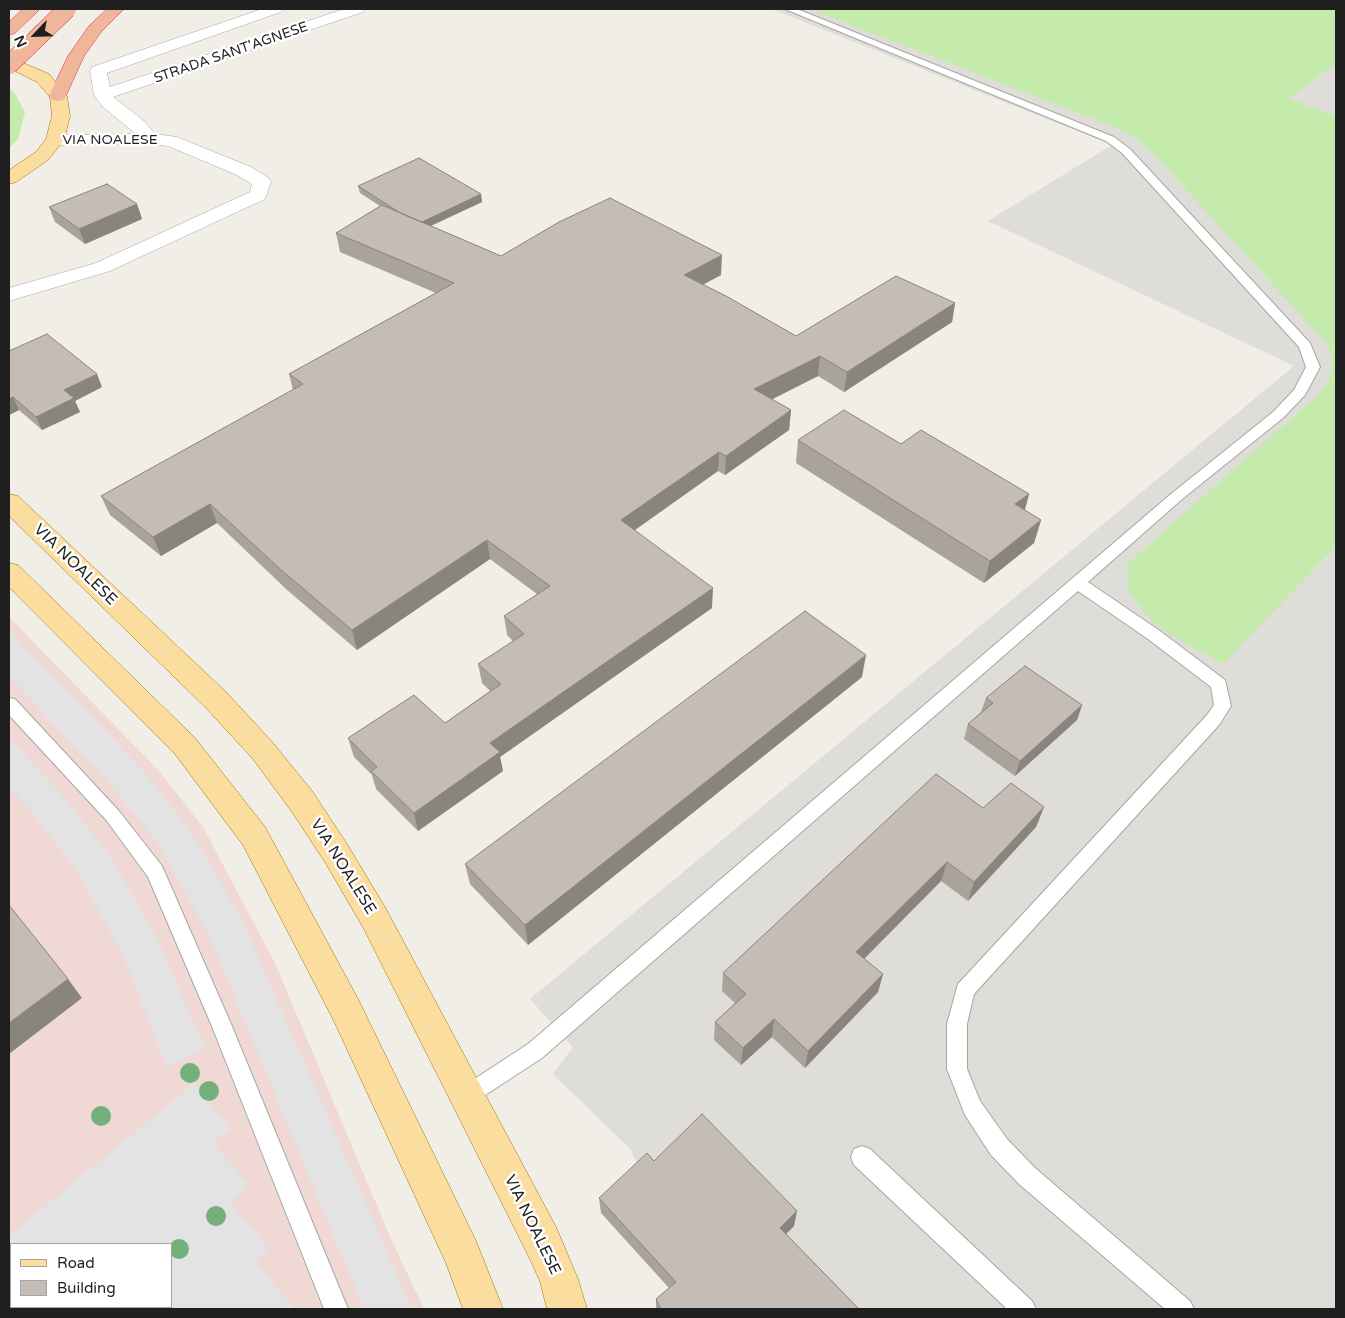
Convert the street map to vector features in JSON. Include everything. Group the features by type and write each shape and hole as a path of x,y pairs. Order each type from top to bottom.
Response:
{"highway":[{"path":"9,30 32,9"},
{"path":"9,63 67,9"},
{"path":"58,96 76,56 96,30 116,9"}],"main road":[{"path":"9,63 43,78 58,96"},
{"name":"VIA NOALESE","path":"9,178 42,156 55,140 61,116 58,96"},
{"name":"VIA NOALESE","path":"9,502 211,695 263,751 301,800 336,853 375,919 542,1241 559,1279 567,1309"},
{"path":"9,572 185,746 254,836 346,1010 462,1255 483,1309"}],"street":[{"name":"STRADA SANT'AGNESE","path":"276,9 98,71 103,95 159,78 358,9"},
{"path":"103,95 108,103 138,125 150,139"},
{"name":"VIA NOALESE","path":"9,295 103,267 258,195 262,182 244,171 171,141 150,139 55,140"}],"lane":[{"path":"466,1096 535,1052 1176,497 1278,415 1300,392 1313,367 1305,346 1126,151 1110,139 790,9"},
{"path":"1077,583 1154,635 1219,684 1223,706 1214,720 965,990 957,1024 957,1069 972,1108 999,1147 1028,1176 1182,1309"},
{"path":"9,704 112,816 155,872 221,1024 336,1309"},
{"path":"862,1158 1024,1309"}],"shaded area":[{"path":"772,9 1336,9 1336,1309 699,1309 631,1150 553,1074 573,1047 530,999 1294,366 988,221 1112,145"},
{"path":"9,617 159,771 203,827 275,963 391,1239 424,1309 9,1309"},
{"path":"9,630 141,768 188,827 241,918 412,1309 364,1309 209,935 158,843 111,786 9,676"},
{"path":"9,738 60,793 110,856 158,940 204,1048 167,1067 123,956 78,872 30,810 9,787"},
{"path":"194,1083 231,1128 213,1143 250,1185 231,1203 269,1249 255,1262 295,1309 9,1309 9,1236"}],"green space":[{"path":"810,9 1336,9 1336,64 1288,98 1336,116 1336,546 1223,664 1169,634 1147,616 1128,591 1127,564 1318,395 1329,381 1333,361 1328,345 1155,155 1133,136 1117,128"},
{"path":"9,89 14,92 25,112 18,139 9,148"}],"building":[{"path":"419,158 481,194 422,222 402,214 358,186"},
{"path":"107,184 137,204 79,229 49,207"},
{"path":"610,198 722,255 684,275 726,296 796,336 896,276 955,303 847,372 820,356 754,389 791,410 726,456 719,452 621,520 713,588 490,743 500,752 414,813 371,771 377,767 348,738 414,695 445,723 501,684 478,664 524,634 504,616 550,586 487,540 352,630 280,569 210,504 153,537 101,496 303,384 289,374 454,283 336,233 382,205 501,256 559,222"},
{"path":"47,334 97,374 64,390 74,398 36,417 13,397 9,399 9,351"},
{"path":"844,410 901,444 921,430 1029,494 1015,504 1041,520 990,561 798,440"},
{"path":"805,611 866,655 525,925 465,864"},
{"path":"1025,666 1082,705 1020,761 968,724 993,703 986,698"},
{"path":"936,774 983,808 1011,783 1044,807 974,882 947,862 856,952 883,974 808,1051 774,1019 743,1048 715,1022 746,994 723,973"},
{"path":"9,905 68,979 9,1023"},
{"path":"702,1114 797,1211 780,1228 859,1309 661,1309 656,1299 676,1282 599,1198 647,1153 654,1161"}]}
